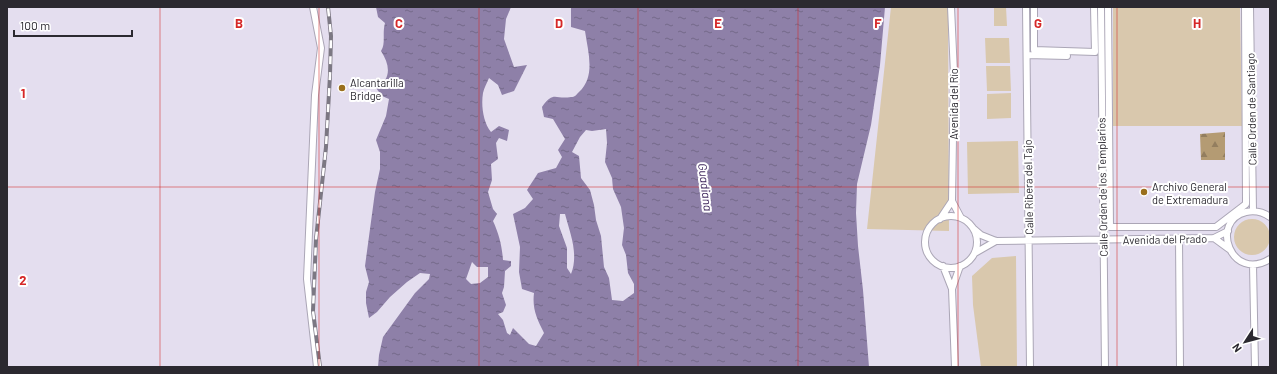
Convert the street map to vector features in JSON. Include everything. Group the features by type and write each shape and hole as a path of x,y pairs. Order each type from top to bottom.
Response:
{"street":[{"path":"313,7 321,48 315,95 307,279 317,367"},
{"name":"Avenida del Río","path":"951,7 954,74 952,201 961,218"},
{"name":"Calle Ribera del Tajo","path":"1026,7 1030,367"},
{"path":"1034,7 1034,50 1095,52 1094,7"},
{"name":"Calle Orden de los Templarios","path":"1101,7 1105,367"},
{"path":"1108,7 1110,227 1216,227 1246,204 1245,7"},
{"name":"Calle Orden de Santiago","path":"1250,7 1253,211"},
{"path":"1027,55 1101,56"},
{"path":"940,219 952,201"},
{"path":"1229,249 1227,240 1228,231 1231,223 1237,217 1244,213 1253,211 1261,212 1270,217"},
{"path":"953,216 961,218 974,229 977,241 975,253 971,260 960,266 948,268 939,265 932,260 928,252 926,243 927,234 931,226 940,219 953,216"},
{"name":"Avenida del Prado","path":"974,229 981,235 996,241 1214,238 1228,231"},
{"path":"1179,238 1180,367"},
{"name":"Avenida del Prado","path":"1214,238 1229,249 1233,256 1239,260 1254,265"},
{"name":"Avenida del Prado","path":"975,253 996,241"},
{"path":"1255,367 1254,265 1270,259"},
{"path":"944,266 952,289 955,367"},
{"path":"952,289 960,266"}],"shaded area":[{"path":"891,7 948,7 949,231 867,229"},
{"path":"994,7 1006,7 1007,26 994,26"},
{"path":"1113,7 1240,7 1242,126 1113,126"},
{"path":"985,38 1009,38 1010,63 986,63"},
{"path":"986,66 1010,66 1011,91 987,91"},
{"path":"1011,93 1011,118 987,119 987,94"},
{"path":"1018,141 1019,193 968,194 967,142"},
{"path":"1256,219 1265,224 1269,230 1269,244 1265,250 1256,255 1248,255 1239,250 1235,244 1234,233 1239,224 1245,220"},
{"path":"1016,256 1017,367 981,367 973,305 972,276 992,258"}],"green space":[{"path":"1225,132 1225,160 1201,160 1200,134"}],"water":[{"name":"Guadiana","path":"376,7 511,7 506,19 504,39 514,67 527,65 514,91 502,95 498,85 489,78 483,91 482,98 484,118 488,128 491,132 499,126 509,130 507,141 499,138 496,143 498,159 491,164 492,180 488,192 493,209 497,214 493,221 500,240 503,260 511,261 511,266 505,271 502,293 506,305 503,312 498,314 503,320 507,333 510,335 513,328 529,344 536,346 544,333 536,314 534,293 522,289 519,272 520,247 513,214 525,208 533,199 527,190 538,173 556,168 562,157 558,150 565,139 553,119 544,117 542,107 552,97 566,98 574,96 584,86 588,79 590,63 585,31 571,27 571,7 885,7 880,65 871,125 857,184 856,213 858,246 869,367 378,367 383,337 415,293 429,279 430,274 420,273 407,282 369,318 366,303 366,292 369,282 365,266 375,192 380,169 380,152 376,140 386,116 389,99 382,96 376,88 385,80 388,71 388,66 381,51 385,23 378,17","holes":["606,129 607,143 605,162 612,178 613,189 621,207 624,228 622,245 626,255 628,273 634,284 634,293 623,301 612,300 609,278 604,267 601,236 590,190 581,178 579,156 572,152 580,137 586,130 592,131","560,214 565,214 574,251 571,274 567,268 567,248 559,226","472,262 477,267 488,267 488,277 480,283 471,284 466,279"]}],"railway":[{"path":"320,367 313,311 316,239 326,147 330,75 331,36 328,7"}],"place":[{"name":"Alcantarilla Bridge","path":"342,88"},
{"name":"Archivo General de Extremadura","path":"1144,192"}]}
